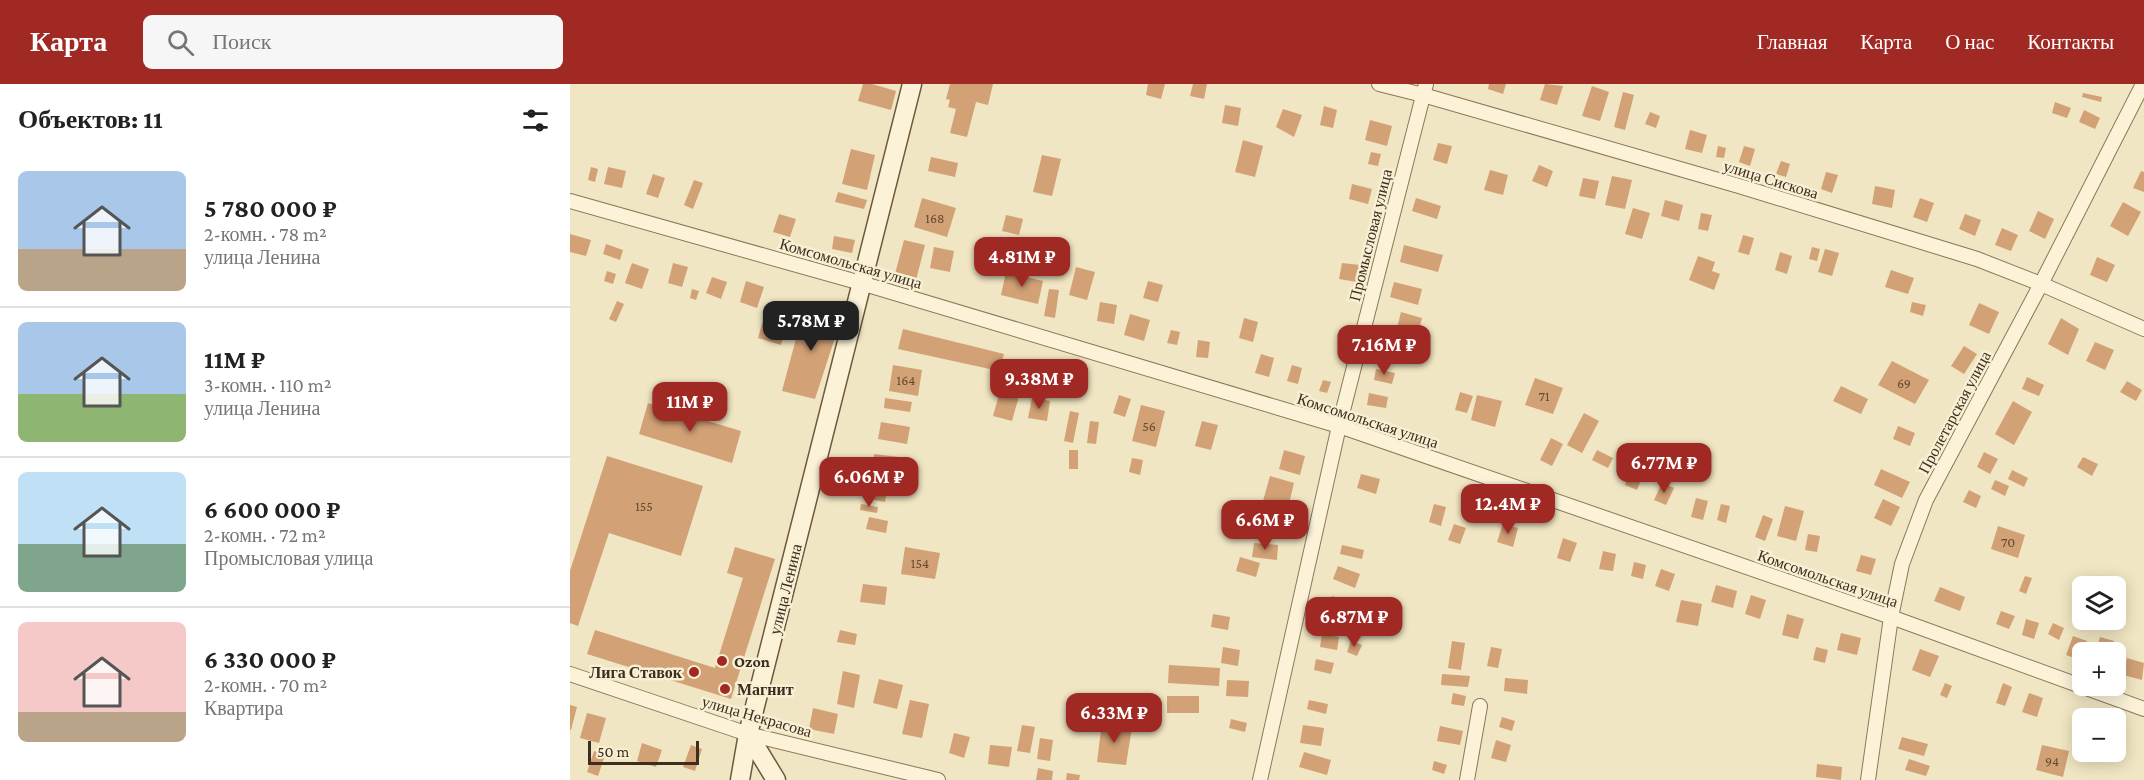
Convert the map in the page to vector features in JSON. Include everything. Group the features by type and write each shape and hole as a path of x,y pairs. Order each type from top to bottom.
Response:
{"street":[{"name":"улица Ленина","path":"740,780 748,734 912,84"},
{"name":"улица Сискова","path":"1379,84 1425,89 1977,259 2144,329"},
{"name":"Пролетарская улица","path":"1868,780 1891,617 1902,564 1926,500 2041,284 2143,84"},
{"name":"Промысловая улица","path":"1260,780 1339,426 1425,89"},
{"name":"Комсомольская улица","path":"570,201 861,283 1339,426 1891,617 2144,709"},
{"name":"улица Некрасова","path":"570,675 748,734 938,780"},
{"path":"1467,780 1480,706"},
{"path":"748,734 776,780"}],"building":[{"path":"863,84 872,84 896,91 891,110 858,101"},
{"path":"950,84 993,84 988,105 976,102 967,137 950,133 956,109 948,107 950,100 946,99"},
{"path":"1148,84 1165,84 1161,99 1146,95"},
{"path":"1193,84 1207,84 1204,99 1190,96"},
{"path":"1489,84 1506,84 1503,94 1488,89"},
{"path":"1545,84 1563,86 1557,105 1540,100"},
{"path":"1592,86 1609,92 1600,121 1582,116"},
{"path":"1623,92 1634,95 1625,130 1614,127"},
{"path":"2083,93 2102,97 2101,102 2082,97"},
{"path":"2055,102 2071,108 2067,118 2052,113"},
{"path":"1225,105 1241,108 1238,126 1222,123"},
{"path":"1324,106 1337,110 1333,128 1320,125"},
{"path":"1283,109 1302,115 1294,137 1276,127"},
{"path":"2084,110 2100,118 2095,129 2079,122"},
{"path":"1650,112 1660,116 1656,128 1645,124"},
{"path":"1370,120 1392,126 1387,146 1365,140"},
{"path":"1690,130 1707,135 1702,153 1685,149"},
{"path":"1243,140 1263,146 1255,177 1235,172"},
{"path":"1438,143 1452,146 1447,164 1433,160"},
{"path":"1718,146 1726,148 1724,158 1716,157"},
{"path":"1744,146 1755,149 1750,166 1739,162"},
{"path":"851,149 875,155 867,190 842,184"},
{"path":"1371,152 1381,154 1378,166 1368,164"},
{"path":"1042,155 1061,159 1052,196 1033,192"},
{"path":"931,157 958,163 955,177 928,171"},
{"path":"1781,161 1790,164 1786,177 1776,174"},
{"path":"1539,165 1553,171 1547,187 1532,181"},
{"path":"591,167 598,169 595,182 588,180"},
{"path":"608,167 626,171 622,188 604,184"},
{"path":"1490,170 1508,175 1503,195 1484,190"},
{"path":"2141,171 2144,172 2144,192 2133,188"},
{"path":"1826,172 1838,175 1832,193 1821,189"},
{"path":"653,174 665,178 658,198 646,194"},
{"path":"1612,176 1632,180 1625,209 1605,205"},
{"path":"1583,178 1599,181 1595,199 1579,196"},
{"path":"694,180 703,183 693,209 684,205"},
{"path":"1352,184 1372,189 1368,204 1349,199"},
{"path":"1875,186 1895,190 1892,208 1872,204"},
{"path":"838,192 867,200 864,209 835,202"},
{"path":"922,198 956,208 947,237 914,227"},
{"path":"1416,198 1441,206 1437,219 1412,211"},
{"path":"1920,198 1934,203 1927,222 1913,217"},
{"path":"1665,200 1683,205 1679,221 1661,216"},
{"path":"2123,202 2141,212 2128,236 2110,226"},
{"path":"1633,208 1650,213 1642,239 1625,234"},
{"path":"2038,211 2054,219 2045,239 2029,231"},
{"path":"1701,213 1712,215 1708,231 1698,229"},
{"path":"779,214 796,219 790,237 773,232"},
{"path":"1965,214 1981,220 1975,236 1959,229"},
{"path":"1006,215 1023,219 1019,235 1002,231"},
{"path":"2002,228 2018,235 2011,251 1995,245"},
{"path":"570,234 591,240 586,256 570,252"},
{"path":"1743,235 1754,238 1749,255 1738,252"},
{"path":"834,236 855,240 852,253 832,249"},
{"path":"904,240 925,245 916,280 895,274"},
{"path":"606,244 623,250 620,260 603,254"},
{"path":"1404,245 1443,255 1438,272 1400,262"},
{"path":"934,247 954,251 950,272 930,268"},
{"path":"1812,247 1820,249 1817,261 1809,259"},
{"path":"1825,249 1839,253 1832,276 1818,272"},
{"path":"1780,252 1792,256 1787,274 1775,270"},
{"path":"1698,256 1715,262 1712,271 1720,274 1714,290 1689,280"},
{"path":"2097,257 2115,265 2107,282 2090,275"},
{"path":"632,263 649,269 642,289 625,283"},
{"path":"673,263 688,267 682,287 668,283"},
{"path":"1342,263 1360,265 1357,282 1339,279"},
{"path":"1076,267 1095,272 1087,300 1069,295"},
{"path":"1891,270 1914,278 1908,294 1885,287"},
{"path":"607,271 616,274 613,284 604,281"},
{"path":"1006,272 1043,281 1038,304 1001,295"},
{"path":"712,277 727,282 721,299 706,293"},
{"path":"746,281 764,287 757,308 740,302"},
{"path":"1148,281 1163,285 1158,302 1143,298"},
{"path":"1394,282 1422,289 1418,305 1390,297"},
{"path":"692,289 699,291 696,300 690,298"},
{"path":"1049,289 1059,290 1055,318 1044,316"},
{"path":"617,301 624,304 616,322 609,319"},
{"path":"1100,302 1117,305 1114,324 1097,321"},
{"path":"1912,302 1926,305 1923,316 1910,312"},
{"path":"1979,303 1999,312 1989,334 1969,325"},
{"path":"805,305 842,316 815,399 782,391"},
{"path":"1401,312 1422,318 1418,333 1397,328"},
{"path":"1130,314 1150,320 1144,341 1124,335"},
{"path":"764,317 787,323 781,345 758,338"},
{"path":"1244,318 1258,322 1253,342 1239,338"},
{"path":"2061,318 2079,329 2068,355 2048,344"},
{"path":"903,329 1004,354 999,371 898,349"},
{"path":"1171,330 1180,332 1177,345 1167,343"},
{"path":"1198,340 1210,342 1208,358 1196,357"},
{"path":"2095,342 2114,350 2105,370 2086,361"},
{"path":"1964,346 1977,354 1964,374 1951,366"},
{"path":"1261,354 1274,358 1269,377 1255,373"},
{"path":"1892,361 1929,380 1915,404 1878,385"},
{"path":"893,365 922,370 918,396 889,391"},
{"path":"1292,365 1302,368 1298,384 1287,381"},
{"path":"1007,366 1026,371 1012,421 993,416"},
{"path":"1041,367 1061,372 1055,394 1035,389"},
{"path":"1376,369 1395,373 1392,384 1374,380"},
{"path":"2027,377 2044,385 2039,396 2022,389"},
{"path":"1535,378 1563,388 1553,414 1525,405"},
{"path":"1323,380 1331,382 1327,393 1319,391"},
{"path":"2127,381 2142,390 2136,401 2120,392"},
{"path":"1841,386 1868,399 1861,414 1833,401"},
{"path":"1460,392 1473,396 1467,413 1455,410"},
{"path":"1369,393 1388,397 1386,408 1367,405"},
{"path":"1119,395 1131,399 1125,417 1113,413"},
{"path":"1477,395 1502,401 1495,427 1471,420"},
{"path":"885,398 912,402 910,412 884,408"},
{"path":"1032,398 1050,401 1047,421 1028,418"},
{"path":"2013,401 2032,412 2014,445 1995,434"},
{"path":"648,403 741,431 732,463 639,434"},
{"path":"1141,405 1165,411 1156,447 1132,441"},
{"path":"1070,411 1079,413 1073,443 1064,441"},
{"path":"1584,413 1599,421 1582,453 1567,445"},
{"path":"1090,421 1099,422 1096,444 1087,443"},
{"path":"1202,421 1218,425 1211,450 1195,446"},
{"path":"881,422 910,427 907,444 878,439"},
{"path":"1898,426 1915,433 1910,446 1893,439"},
{"path":"1551,438 1563,444 1552,466 1540,460"},
{"path":"1069,450 1078,450 1078,469 1069,469"},
{"path":"1284,450 1305,456 1300,475 1279,469"},
{"path":"1597,450 1613,458 1608,468 1592,460"},
{"path":"1984,452 1998,459 1990,474 1977,467"},
{"path":"874,454 899,457 897,469 873,467"},
{"path":"607,456 703,486 681,556 609,533 578,626 570,623 570,571"},
{"path":"2083,457 2098,464 2092,476 2077,467"},
{"path":"1132,458 1143,460 1140,475 1129,472"},
{"path":"1635,460 1647,465 1637,490 1625,485"},
{"path":"1881,469 1910,482 1902,498 1874,485"},
{"path":"2012,470 2028,478 2024,487 2008,479"},
{"path":"1361,474 1380,479 1376,494 1357,488"},
{"path":"1270,476 1294,483 1288,508 1263,501"},
{"path":"1995,480 2009,486 2005,496 1991,489"},
{"path":"1662,483 1674,488 1666,505 1654,500"},
{"path":"865,485 887,489 885,502 863,498"},
{"path":"1969,490 1981,496 1976,508 1963,502"},
{"path":"1696,498 1708,501 1703,520 1691,517"},
{"path":"1883,499 1900,507 1891,526 1874,518"},
{"path":"861,504 878,507 877,513 860,510"},
{"path":"1434,504 1446,507 1441,526 1429,522"},
{"path":"1721,504 1730,506 1726,523 1717,520"},
{"path":"1785,506 1804,511 1796,541 1777,536"},
{"path":"1763,515 1773,519 1765,541 1755,537"},
{"path":"869,517 888,521 886,533 866,529"},
{"path":"1454,524 1466,528 1460,544 1448,540"},
{"path":"1503,524 1518,528 1513,547 1497,542"},
{"path":"1998,526 2025,535 2018,558 1991,549"},
{"path":"1808,534 1820,536 1817,552 1805,550"},
{"path":"1563,538 1577,543 1570,562 1557,558"},
{"path":"1254,543 1278,545 1277,560 1252,557"},
{"path":"1342,545 1364,550 1362,559 1340,554"},
{"path":"735,547 775,559 731,699 587,654 595,630 715,668 743,578 727,573"},
{"path":"905,547 940,553 935,579 901,574"},
{"path":"1603,551 1616,554 1613,571 1599,569"},
{"path":"1861,555 1876,559 1871,575 1856,571"},
{"path":"1240,557 1260,563 1256,577 1236,571"},
{"path":"1634,562 1646,565 1643,579 1631,576"},
{"path":"1338,566 1360,574 1355,588 1333,579"},
{"path":"1661,569 1675,574 1669,591 1655,586"},
{"path":"2025,576 2032,578 2026,594 2019,591"},
{"path":"863,584 887,587 885,605 860,602"},
{"path":"1716,585 1737,591 1733,608 1711,602"},
{"path":"1940,587 1965,597 1960,611 1934,601"},
{"path":"1751,595 1766,600 1760,619 1745,614"},
{"path":"1332,596 1352,602 1347,618 1327,613"},
{"path":"1681,600 1702,604 1698,626 1676,622"},
{"path":"2001,611 2015,616 2009,629 1996,624"},
{"path":"1213,614 1230,617 1228,630 1211,627"},
{"path":"1787,614 1804,619 1798,639 1782,635"},
{"path":"2026,619 2039,623 2034,639 2022,635"},
{"path":"2053,623 2064,628 2059,640 2048,634"},
{"path":"840,630 857,634 855,645 837,642"},
{"path":"1841,633 1861,638 1857,655 1837,650"},
{"path":"1322,634 1339,637 1337,650 1320,647"},
{"path":"2073,636 2087,641 2072,642 2072,657 2066,655"},
{"path":"2100,637 2114,641 2114,642 2099,642"},
{"path":"1351,641 1362,645 1357,656 1347,652"},
{"path":"1452,641 1465,643 1461,670 1448,668"},
{"path":"1223,647 1240,650 1238,666 1221,663"},
{"path":"1491,647 1502,649 1498,668 1487,666"},
{"path":"1816,647 1828,650 1825,663 1813,660"},
{"path":"1920,649 1939,656 1930,677 1912,670"},
{"path":"2127,658 2144,663 2142,680 2126,676"},
{"path":"1316,659 1334,663 1331,674 1314,670"},
{"path":"1169,665 1220,668 1219,686 1168,683"},
{"path":"843,671 860,675 854,708 837,704"},
{"path":"1442,674 1470,676 1468,687 1441,685"},
{"path":"1505,678 1528,680 1527,694 1504,691"},
{"path":"879,679 903,685 897,709 873,703"},
{"path":"1227,680 1249,681 1248,697 1226,696"},
{"path":"1945,683 1952,686 1947,698 1940,695"},
{"path":"2003,683 2012,687 2005,706 1996,703"},
{"path":"1453,693 1466,696 1464,706 1451,704"},
{"path":"2029,693 2043,698 2037,717 2022,712"},
{"path":"1167,696 1199,696 1199,713 1167,713"},
{"path":"910,700 929,704 922,738 902,734"},
{"path":"1309,700 1328,704 1326,714 1307,709"},
{"path":"570,705 577,707 571,730 570,730"},
{"path":"813,708 838,714 834,734 809,729"},
{"path":"587,713 606,718 599,743 580,738"},
{"path":"1502,717 1515,721 1512,731 1499,727"},
{"path":"1231,719 1247,723 1245,732 1229,728"},
{"path":"1102,722 1132,727 1126,765 1097,762"},
{"path":"1022,725 1035,727 1030,753 1017,751"},
{"path":"1303,725 1324,728 1321,746 1300,743"},
{"path":"1440,726 1463,731 1460,745 1437,741"},
{"path":"954,733 970,737 964,758 949,753"},
{"path":"1902,737 1928,744 1924,756 1898,749"},
{"path":"1040,738 1053,740 1050,761 1037,759"},
{"path":"1496,740 1511,745 1506,762 1491,758"},
{"path":"642,743 662,750 656,767 637,761"},
{"path":"691,745 702,749 695,771 683,767"},
{"path":"990,745 1012,747 1009,767 988,764"},
{"path":"2042,745 2069,751 2063,777 2036,770"},
{"path":"594,751 605,755 598,776 587,772"},
{"path":"1304,752 1331,760 1327,775 1299,767"},
{"path":"1909,759 1930,766 1926,776 1905,770"},
{"path":"1434,761 1447,765 1444,774 1432,770"},
{"path":"1817,764 1842,767 1841,780 1816,777"},
{"path":"1038,768 1053,771 1052,780 1036,780"},
{"path":"1067,773 1080,775 1079,780 1066,780"}],"place":[{"name":"Ozon","path":"722,661"},
{"name":"Лига Ставок","path":"694,672"},
{"name":"Магнит","path":"725,689"}]}
